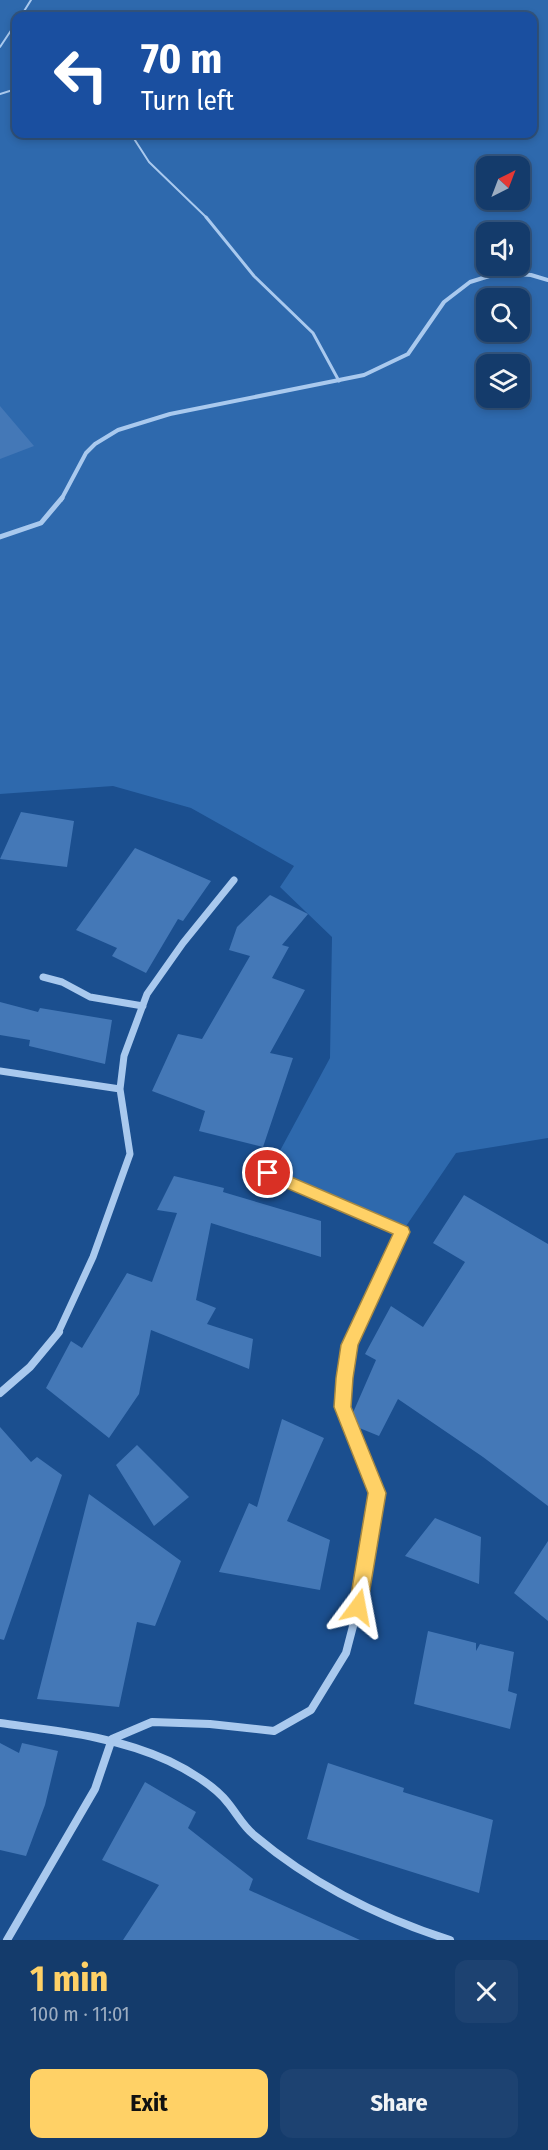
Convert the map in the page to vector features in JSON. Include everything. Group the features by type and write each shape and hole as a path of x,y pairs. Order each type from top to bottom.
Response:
{"street":[{"path":"0,537 18,534 46,519 67,488 83,453 105,436 142,419 339,381 378,370 408,354 424,334 432,316 467,284 486,274 529,273 548,280"},
{"path":"0,1393 30,1367 58,1334 93,1257 130,1154 120,1089 124,1056 147,994 183,943 234,880"},
{"path":"44,977 62,982 90,997 142,1006"},
{"path":"0,1071 120,1089"},
{"path":"7,1940 95,1790 112,1739 152,1722 210,1724 274,1731 311,1710 346,1653 364,1584 377,1493 342,1407 349,1345 402,1232 268,1173"},
{"path":"0,1723 112,1739 170,1761 199,1779 227,1801 247,1829 285,1861 341,1894 406,1926 450,1940"}],"lane":[{"path":"0,47 12,30"},
{"path":"134,138 149,162 207,218 254,276 313,333 339,381"}],"shaded area":[{"path":"0,0 548,0 548,1138 456,1153 402,1232 268,1173 330,1058 332,937 280,887 294,866 191,808 113,786 0,794"}],"building":[{"path":"0,406 34,446 0,459"},
{"path":"21,812 74,821 67,867 0,859"},
{"path":"135,848 211,881 183,921 178,919 146,973 112,956 117,948 76,930"},
{"path":"270,895 308,914 282,945 289,947 272,978 305,990 270,1053 293,1058 263,1147 199,1131 205,1111 152,1091 178,1034 202,1039 250,956 229,950 237,927"},
{"path":"0,1002 38,1012 40,1008 112,1020 105,1064 29,1046 30,1040 0,1035"},
{"path":"174,1176 224,1188 223,1192 321,1221 321,1257 211,1223 196,1300 216,1308 207,1324 253,1339 249,1369 151,1330 139,1394 109,1438 46,1388 71,1341 82,1348 127,1273 152,1282 177,1213 157,1210"},
{"path":"464,1195 548,1244 548,1506 483,1457 398,1399 379,1436 357,1427 352,1415 376,1360 365,1354 391,1306 423,1327 465,1262 433,1243"},
{"path":"282,1419 324,1438 287,1521 330,1540 320,1590 219,1572 249,1503 257,1507"},
{"path":"0,1427 31,1462 37,1457 62,1475 4,1640 0,1639"},
{"path":"137,1445 189,1497 154,1526 116,1465"},
{"path":"89,1494 181,1561 155,1626 137,1622 119,1707 37,1699"},
{"path":"435,1518 481,1537 479,1584 405,1556"},
{"path":"548,1541 548,1621 514,1593"},
{"path":"428,1631 476,1643 476,1651 480,1644 514,1652 508,1691 517,1694 510,1729 414,1704"},
{"path":"0,1743 19,1753 22,1743 58,1751 45,1805 26,1856 0,1850"},
{"path":"328,1763 404,1788 403,1792 493,1820 479,1893 307,1839"},
{"path":"145,1782 196,1812 188,1828 253,1879 249,1890 360,1940 123,1940 159,1885 102,1860"}],"route":[{"path":"268,1173 402,1232 349,1345 345,1378 342,1407 377,1493 364,1584 358,1607"}]}
